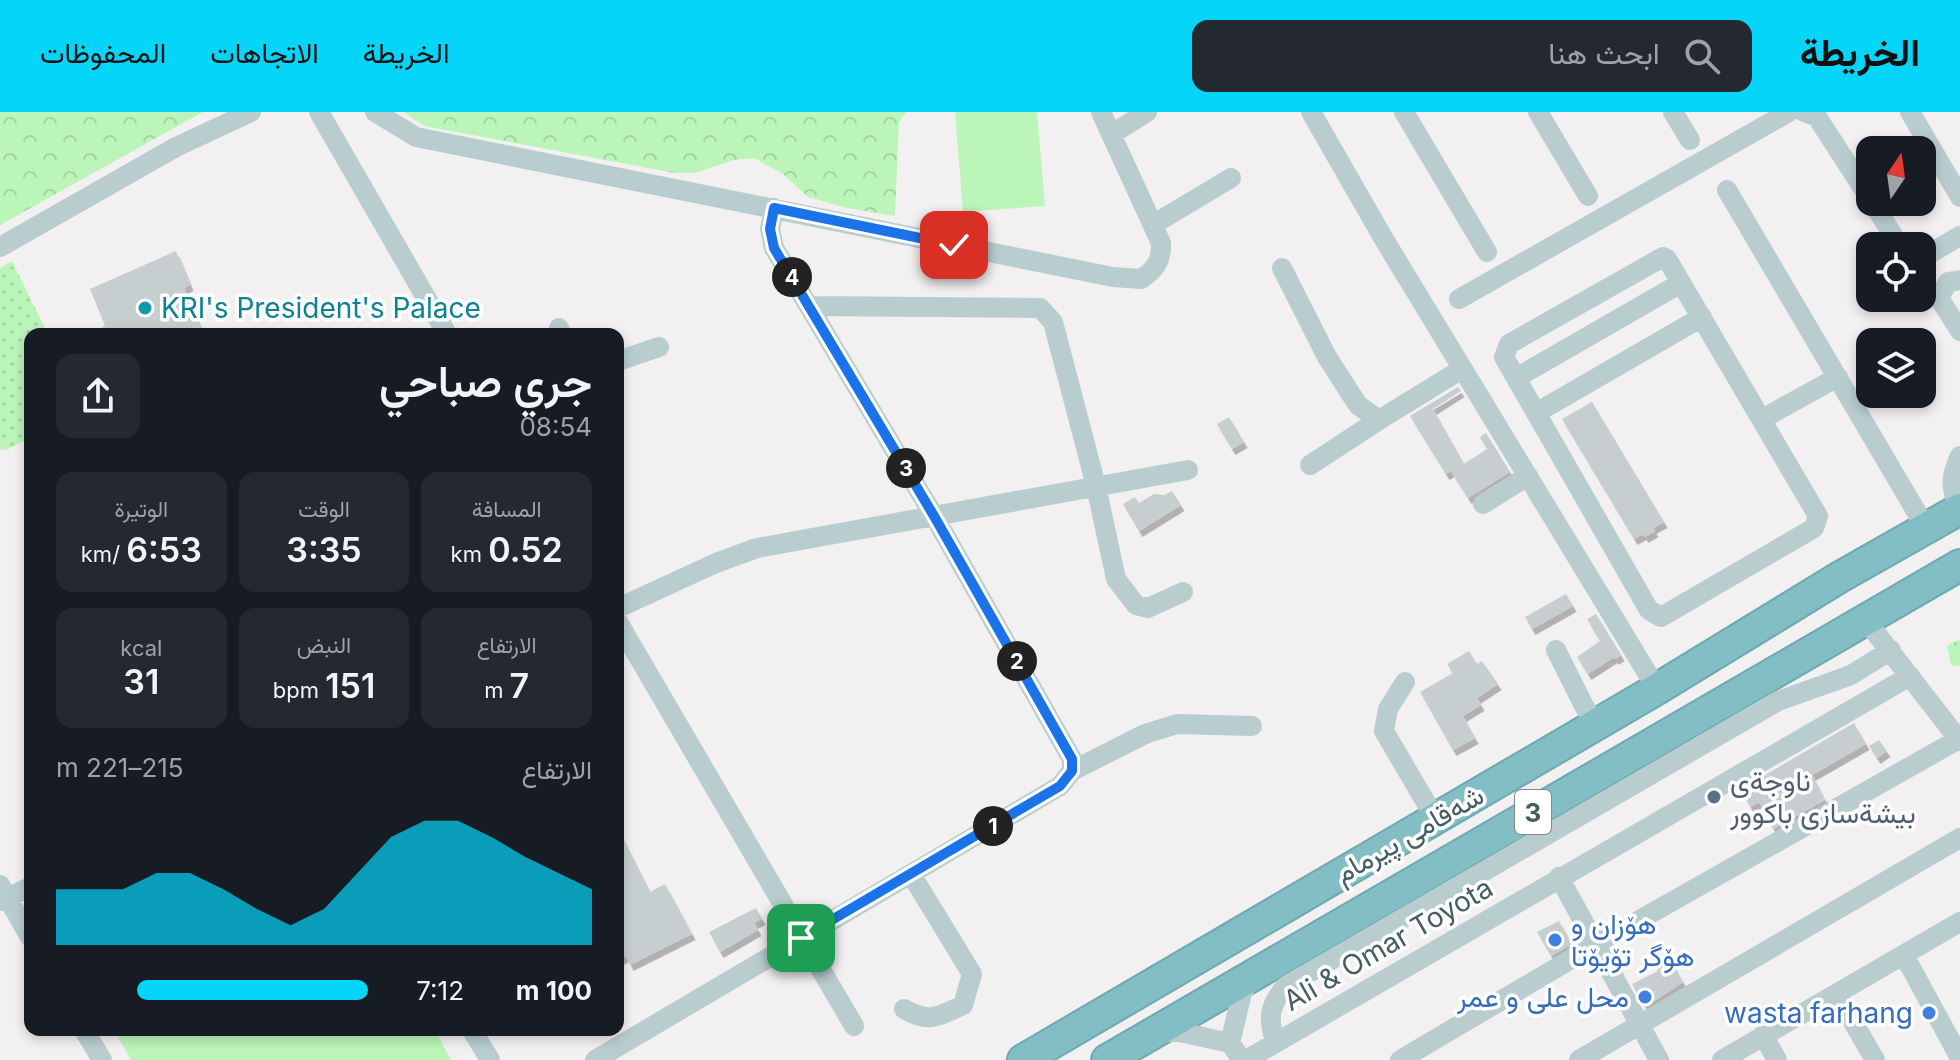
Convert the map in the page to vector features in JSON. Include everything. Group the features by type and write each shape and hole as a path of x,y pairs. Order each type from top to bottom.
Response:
{"highway":[{"name":"شەقامی پیرمام","path":"1023,1060 1960,509"},
{"name":"شەقامی پیرمام","path":"1107,1060 1271,975 1612,765 1960,565"},
{"path":"1591,728 1582,749 1588,760 1599,766 1612,765"}],"street":[{"path":"193,139 231,112"},
{"path":"0,247 193,139 251,112"},
{"path":"319,112 444,328"},
{"path":"375,112 416,137 1129,280 1141,279 1156,267 1161,243 1101,112"},
{"path":"1112,134 1147,112"},
{"path":"1311,112 1385,241 1657,689"},
{"path":"1404,112 1487,252"},
{"path":"1538,112 1588,196"},
{"path":"1673,112 1690,140"},
{"path":"1459,299 1789,112"},
{"path":"1804,112 1817,117 1856,178"},
{"path":"1910,112 1960,197"},
{"path":"1154,224 1231,178"},
{"path":"1727,190 1926,528"},
{"path":"774,208 770,229 774,248 934,516 1072,759 1072,771"},
{"path":"1936,250 1960,236"},
{"path":"1657,258 1667,259 1681,283 1818,513 1814,528 1661,617 1649,610 1504,357 1509,344 1657,258"},
{"path":"1282,268 1327,357 1358,405 1379,420"},
{"path":"1960,280 1948,282 1939,298 1960,331"},
{"path":"1516,378 1681,283"},
{"path":"810,306 1040,308 1053,322 1096,486 1116,579 1136,605 1148,608 1183,592"},
{"path":"1536,413 1702,317"},
{"path":"624,359 659,347"},
{"path":"1310,465 1462,369"},
{"path":"1762,419 1838,377"},
{"path":"1960,456 1951,492 1960,509"},
{"path":"624,605 716,563 757,548 1188,470"},
{"path":"1483,504 1528,476"},
{"path":"1400,1060 1597,944 1959,740 1865,619"},
{"path":"624,632 854,1026"},
{"path":"1556,650 1584,706 1591,728"},
{"path":"1157,1032 1180,1032 1239,1054 1242,993 1271,975 1778,701 1851,675 1891,650"},
{"name":"Ali & Omar Toyota","path":"1239,1054 1276,1043 1910,676"},
{"path":"1405,682 1388,709 1384,731 1435,818"},
{"path":"595,1060 1060,786 1072,771 1145,734 1177,724 1252,726"},
{"path":"1579,1060 1960,838"},
{"path":"904,1009 933,1019 963,1005 972,974 911,874"},
{"path":"1559,877 1659,1060"},
{"path":"24,889 2,895 24,928"},
{"path":"1722,1060 1960,922"},
{"path":"1904,955 1960,1058"},
{"path":"1271,975 1274,1000 1269,1025 1276,1043"},
{"path":"1837,994 1875,1060"},
{"path":"1763,1035 1777,1060"},
{"path":"88,1036 102,1060"},
{"path":"476,1036 490,1060"}],"green space":[{"path":"0,112 203,112 0,225"},
{"path":"404,112 906,112 899,122 895,216 847,208 808,197 783,174 754,158 734,160 695,173 675,173 424,126"},
{"path":"955,112 1037,112 1045,206 963,212"},
{"path":"12,261 45,328 24,328 24,441 6,450 0,449 0,268"},
{"path":"1960,639 1960,666 1951,665 1947,646"},
{"path":"117,1036 438,1036 451,1060 131,1060"}],"building":[{"name":"KRI's President's Palace","path":"176,251 190,285 184,288 201,328 101,328 105,326 90,289"},
{"path":"1458,387 1461,391 1433,409 1464,464 1487,449 1480,437 1486,433 1510,472 1468,498 1451,471 1446,474 1410,416"},
{"path":"1592,402 1664,522 1645,537 1643,534 1634,539 1562,419"},
{"path":"1229,417 1244,442 1232,449 1217,424"},
{"path":"1172,491 1181,505 1139,531 1123,504 1135,497 1139,503 1154,494 1164,495"},
{"path":"1566,594 1573,606 1532,629 1525,617"},
{"path":"1596,614 1621,655 1588,674 1577,657 1600,641 1587,619"},
{"path":"1469,651 1477,664 1482,661 1498,684 1477,698 1481,705 1463,716 1475,738 1453,750 1420,692 1453,673 1447,664"},
{"path":"1854,723 1866,744 1812,775 1825,800 1773,829 1759,802 1750,807 1741,789"},
{"path":"1879,740 1887,751 1877,758 1869,746"},
{"path":"624,841 650,892 665,884 692,934 630,965 626,956"},
{"path":"756,908 762,919 754,923 758,930 720,952 709,932"},
{"name":"هۆزان و هۆگر تۆیۆتا","path":"1559,921 1572,944 1551,956 1537,932"},
{"path":"1668,955 1683,982 1645,1007 1632,984 1658,971 1654,963"}],"place":[{"name":"KRI's President's Palace","path":"145,308"},
{"name":"ناوجةى بيشةسازى باكوور","path":"1714,797"},
{"name":"هۆزان و هۆگر تۆیۆتا","path":"1555,940"},
{"name":"محل على و عمر","path":"1645,997"},
{"name":"wasta farhang","path":"1929,1013"}],"route":[{"path":"801,938 1060,786 1072,771 1072,759 934,516 774,248 770,229 774,208 954,245"}]}
